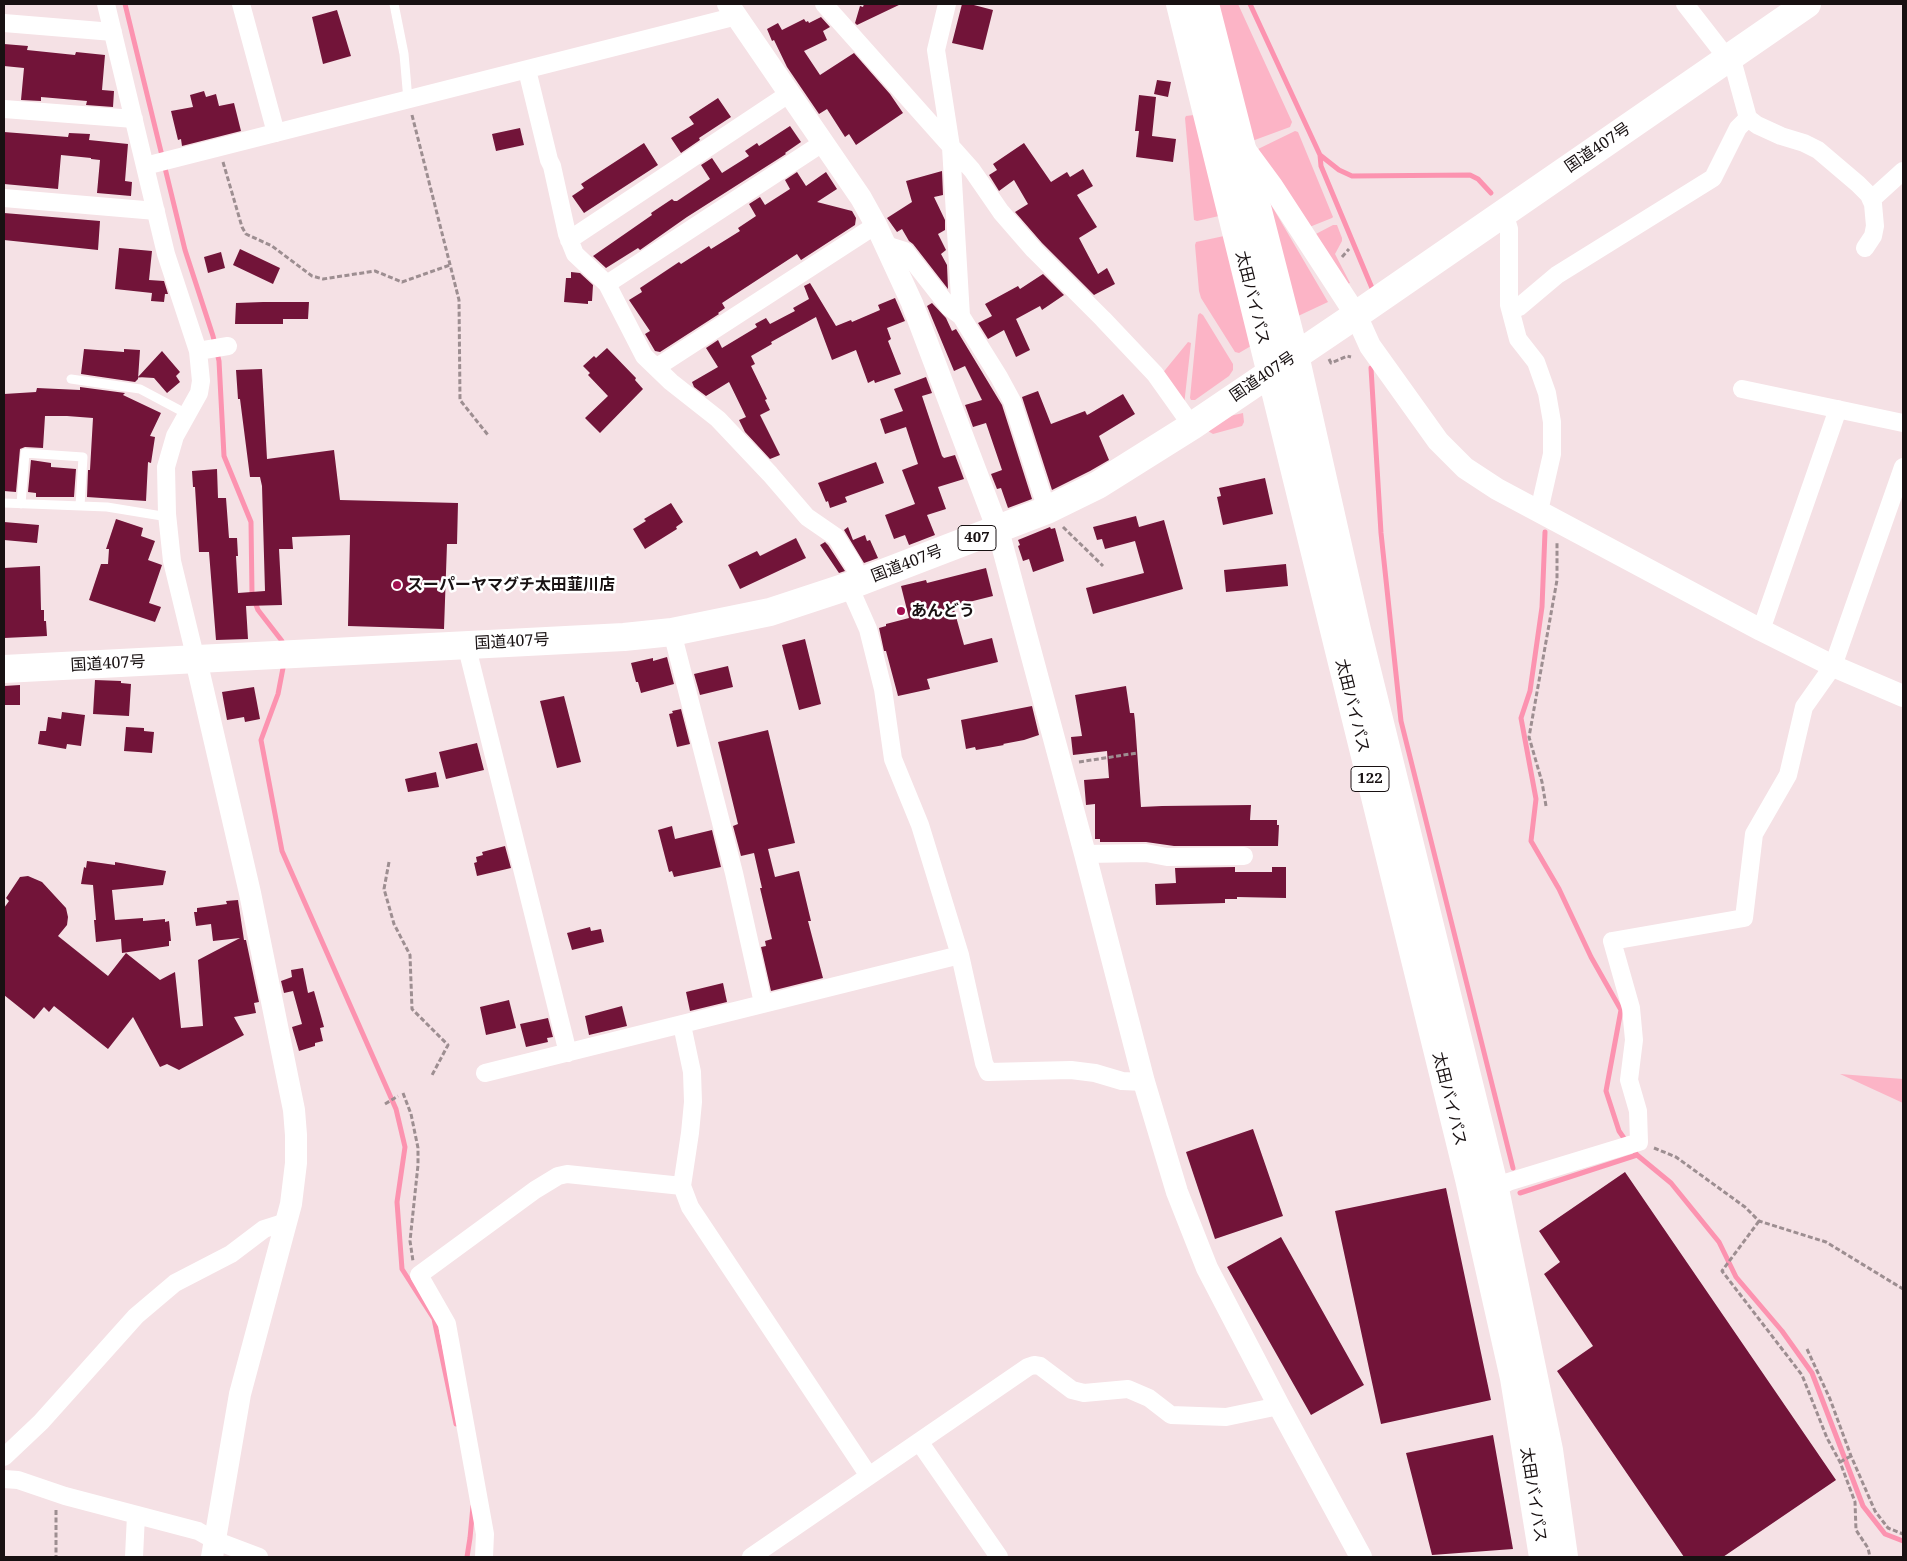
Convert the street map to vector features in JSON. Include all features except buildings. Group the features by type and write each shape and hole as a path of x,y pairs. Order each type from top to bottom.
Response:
{"highway":[{"name":"太田バイパス","path":"1180,4 1473,1198 1514,1378 1543,1557"},
{"name":"太田バイパス","path":"1205,4 1295,355 1357,630 1495,1189 1549,1450 1564,1557"},
{"name":"国道407号","path":"4,669 624,637 672,632 770,612 855,584 1047,510 1098,484 1192,426 1356,315 1807,4"}],"street":[{"path":"106,4 134,119 148,165 166,254 202,351 199,393 175,436 166,467 172,561 250,893 294,1110 296,1163 291,1204 240,1394 213,1549"},
{"path":"241,4 276,133"},
{"path":"824,4 972,170 1001,212 1155,374 1192,426"},
{"path":"947,4 936,50 951,147 961,316"},
{"path":"1685,4 1734,67 1748,118 1765,128 1818,150 1869,195 1875,226 1873,236 1865,248"},
{"path":"148,165 527,70 733,10 861,198 886,245 912,303 998,530 1144,1082 1177,1192 1207,1268 1361,1557"},
{"path":"4,23 113,32"},
{"path":"527,70 569,240 576,254 607,284 644,356 671,382 718,419 770,474 807,517 836,537 852,564 855,584 883,689 893,759 920,825 960,955 984,1063 988,1072 1071,1070 1095,1073 1122,1081 1144,1082"},
{"path":"569,240 790,93"},
{"path":"4,109 134,119"},
{"path":"1511,312 1557,275 1713,178 1738,128 1748,118"},
{"path":"1239,141 1272,186 1356,315 1370,346 1438,441 1464,468 1497,489 1761,630 1833,666 1903,696"},
{"path":"607,284 824,142"},
{"path":"1871,200 1903,171"},
{"path":"4,198 156,211"},
{"path":"1504,213 1509,229 1508,296 1511,312 1518,339 1536,362 1547,393 1552,422 1548,516"},
{"path":"657,367 876,225"},
{"path":"886,245 905,251 949,307 961,316 999,377 1012,402 1047,510"},
{"path":"202,351 228,346"},
{"path":"1742,389 1903,423"},
{"path":"1761,630 1838,409"},
{"path":"1495,1189 1508,1182 1632,1144 1638,1111 1629,1080 1634,1040 1631,1008 1612,941 1744,918 1754,834 1788,774 1804,707 1833,666 1903,467"},
{"path":"672,632 734,873 763,1003"},
{"path":"466,644 568,1053"},
{"path":"1085,854 1146,854 1167,857 1244,856"},
{"path":"485,1073 960,955"},
{"path":"682,1024 692,1072 693,1102 682,1186 690,1207 869,1476"},
{"path":"484,1557 485,1534 448,1324 419,1275 535,1190 558,1176 567,1174 682,1186"},
{"path":"4,1457 41,1422 136,1316 169,1289 198,1271 232,1254 264,1229 286,1222"},
{"path":"750,1557 1028,1367 1034,1365 1040,1366 1072,1390 1084,1393 1128,1389 1149,1398 1171,1415 1226,1417 1279,1406"},
{"path":"920,1442 999,1557"},
{"path":"4,1479 18,1480 65,1496 198,1531 213,1549 259,1557"},
{"path":"134,1557 136,1515"}],"lane":[{"path":"394,4 404,54 408,100"},
{"path":"71,379 140,389 187,414"},
{"path":"21,504 25,453 84,457 80,506"},
{"path":"4,503 107,507 168,517"}],"path":[{"path":"408,100 459,300 460,400 488,435"},
{"path":"221,146 223,164 242,228 246,234 272,246 312,276 323,279 370,271 382,273 396,281 402,282 450,265"},
{"path":"1344,262 1341,256 1349,249"},
{"path":"1347,351 1329,358 1331,362 1347,356 1351,357"},
{"path":"1047,510 1102,566"},
{"path":"1546,806 1542,782 1528,737 1557,580 1548,516"},
{"path":"1061,764 1137,753"},
{"path":"389,862 384,889 394,924 410,955 412,1009 448,1045 431,1077"},
{"path":"402,1093 411,1114 418,1148 410,1252 419,1275"},
{"path":"384,1104 398,1096"},
{"path":"1632,1144 1676,1157 1745,1207 1759,1221 1826,1242 1903,1289"},
{"path":"1759,1221 1722,1271 1802,1375 1827,1438 1840,1462 1856,1502 1856,1530 1868,1548 1870,1557"},
{"path":"1807,1349 1830,1399 1851,1456 1875,1511 1888,1528 1903,1534"},
{"path":"1840,1462 1851,1456"},
{"path":"56,1501 56,1557"}],"shaded area":[{"path":"1215,4 1238,4 1292,122 1290,127 1252,141"},
{"path":"1194,115 1219,216 1197,221 1194,220 1185,118 1186,116"},
{"path":"1295,131 1298,132 1333,217 1307,228 1256,150"},
{"path":"1266,196 1328,302 1296,317"},
{"path":"1333,225 1337,225 1342,238 1335,254 1350,283 1344,286 1312,236"},
{"path":"1224,236 1251,346 1239,353 1235,352 1201,298 1199,291 1196,242"},
{"path":"1200,313 1233,364 1233,370 1229,376 1195,400 1191,400 1198,315"},
{"path":"1188,342 1191,343 1184,405 1161,375"},
{"path":"1243,413 1244,422 1242,426 1213,434 1208,431 1230,416"},
{"path":"1840,1074 1903,1079 1903,1103"}],"waterway":[{"path":"125,4 185,250 213,336 219,361 224,456 251,522 252,594 258,610 282,641"},
{"path":"1250,4 1320,155 1321,166 1372,288"},
{"path":"1320,155 1339,170 1352,176 1470,175 1478,179 1491,193"},
{"path":"1371,368 1381,533 1401,721 1513,1168"},
{"path":"1545,532 1542,607 1530,691 1521,718 1536,799 1531,841 1559,889 1591,957 1621,1010 1606,1091 1619,1131 1626,1141"},
{"path":"283,668 278,694 261,740 282,851 396,1109 405,1147 397,1202 402,1269 434,1319 456,1424"},
{"path":"1632,1148 1637,1155 1671,1183 1719,1242 1736,1277 1782,1331 1812,1373 1863,1506 1885,1534 1903,1541"},
{"path":"1520,1193 1637,1155"},
{"path":"467,1557 473,1506"}],"place":[{"name":"スーパーヤマグチ太田韮川店","path":"397,585"},
{"name":"あんどう","path":"901,611"}]}
